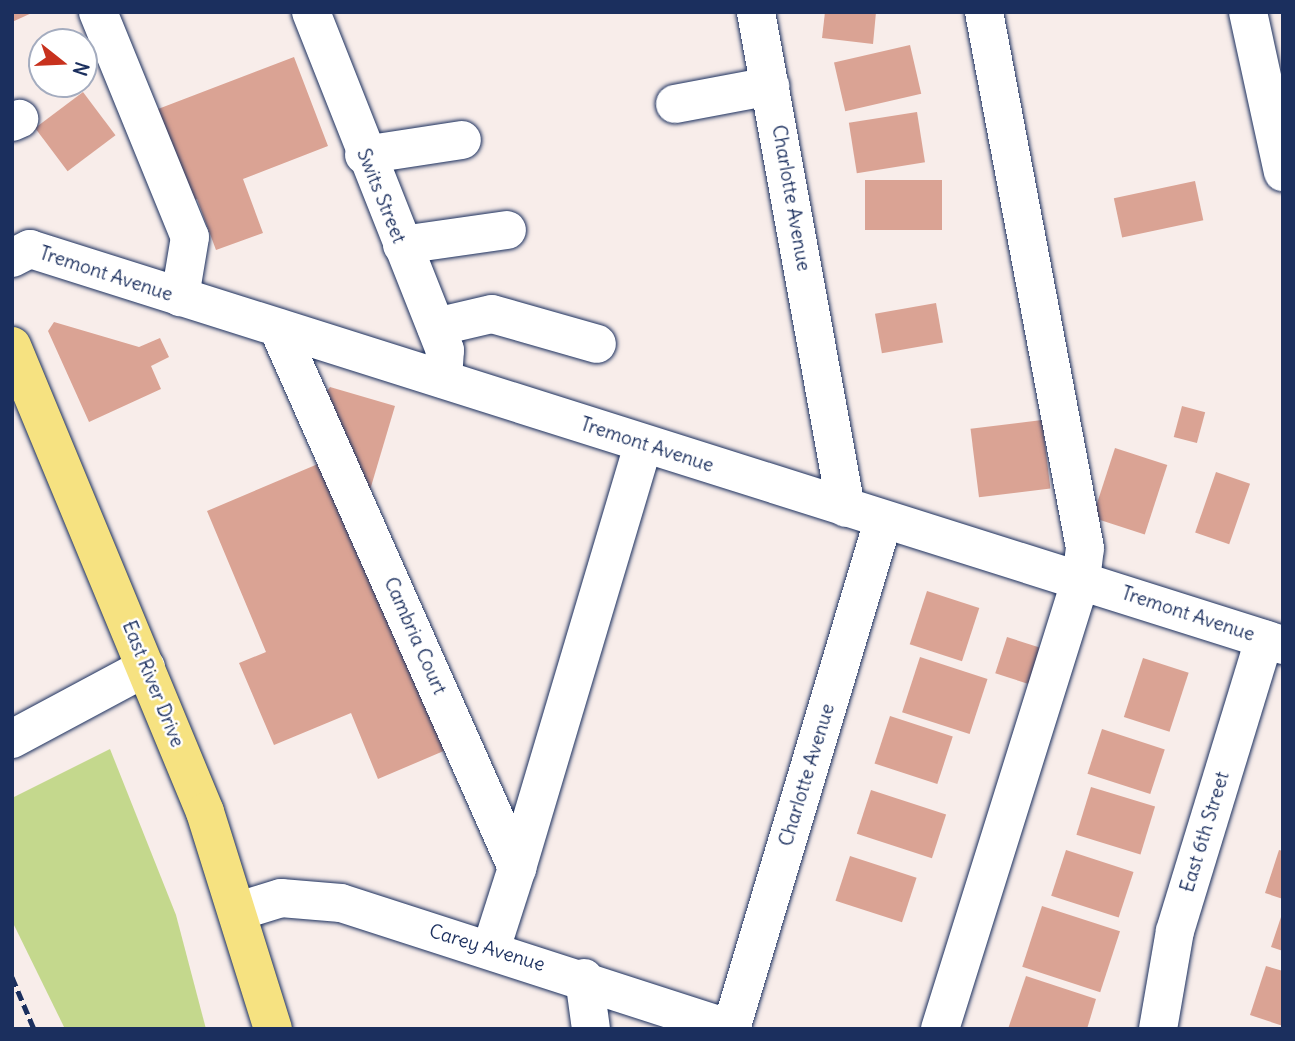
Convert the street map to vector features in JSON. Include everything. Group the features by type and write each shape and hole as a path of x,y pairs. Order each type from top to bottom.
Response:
{"main road":[{"name":"East River Drive","path":"12,346 205,812 239,911 273,1029"}],"street":[{"path":"98,12 190,237 180,297"},
{"name":"Swits Street","path":"311,12 364,155 446,350 443,379"},
{"name":"Charlotte Avenue","path":"756,12 846,508"},
{"path":"940,1029 1081,580 1085,548 984,12"},
{"path":"1248,12 1283,172"},
{"path":"675,104 770,86"},
{"path":"364,155 462,140"},
{"path":"402,245 506,230"},
{"name":"Tremont Avenue","path":"12,258 30,249 1273,642"},
{"path":"436,327 492,314 597,344"},
{"name":"Cambria Court","path":"278,328 517,868"},
{"path":"491,948 643,444"},
{"name":"Charlotte Avenue","path":"731,1029 884,521"},
{"name":"East 6th Street","path":"1158,1029 1175,931 1273,642"},
{"path":"12,739 146,667"},
{"name":"Carey Avenue","path":"239,911 281,898 341,903 584,978 731,1029"},
{"path":"584,978 591,1029"}],"green space":[{"path":"110,749 176,915 206,1029 65,1029 12,921 12,798"}],"building":[{"path":"12,12 34,12 12,22"},
{"path":"825,12 876,12 873,44 822,38"},
{"path":"910,45 921,94 845,111 834,63"},
{"path":"294,57 328,146 243,179 263,233 216,250 197,199 180,205 145,114"},
{"path":"75,98 88,98 115,135 68,171 35,128"},
{"path":"917,112 925,162 857,173 849,123"},
{"path":"865,180 942,180 942,230 865,230"},
{"path":"1195,181 1203,220 1122,237 1114,198"},
{"path":"936,303 943,342 882,353 875,314"},
{"path":"54,322 139,347 160,338 169,357 151,366 161,389 89,422 48,331"},
{"path":"330,387 395,406 370,490 323,396"},
{"path":"1182,406 1205,412 1197,443 1174,437"},
{"path":"1042,420 1050,488 979,497 971,429"},
{"path":"1115,448 1167,465 1145,534 1092,517"},
{"path":"325,461 446,750 378,779 351,713 274,745 239,663 266,652 207,511"},
{"path":"1216,472 1250,484 1229,544 1195,533"},
{"path":"927,591 979,608 962,661 910,644"},
{"path":"1007,637 1040,648 1029,684 995,673"},
{"path":"920,657 988,679 970,734 902,712"},
{"path":"1143,658 1189,673 1169,732 1124,717"},
{"path":"890,716 953,736 937,784 875,764"},
{"path":"1102,729 1165,749 1150,794 1087,774"},
{"path":"1091,787 1155,807 1140,854 1076,835"},
{"path":"871,790 946,814 932,858 857,834"},
{"path":"1066,850 1134,872 1119,918 1051,896"},
{"path":"1279,850 1283,851 1283,899 1265,893"},
{"path":"850,856 917,878 902,922 835,901"},
{"path":"1042,906 1120,931 1100,992 1022,967"},
{"path":"1283,914 1283,951 1271,947"},
{"path":"1266,966 1283,971 1283,1026 1250,1015"},
{"path":"1026,976 1096,999 1087,1029 1008,1029"}],"railway":[{"path":"12,977 34,1029"}]}
